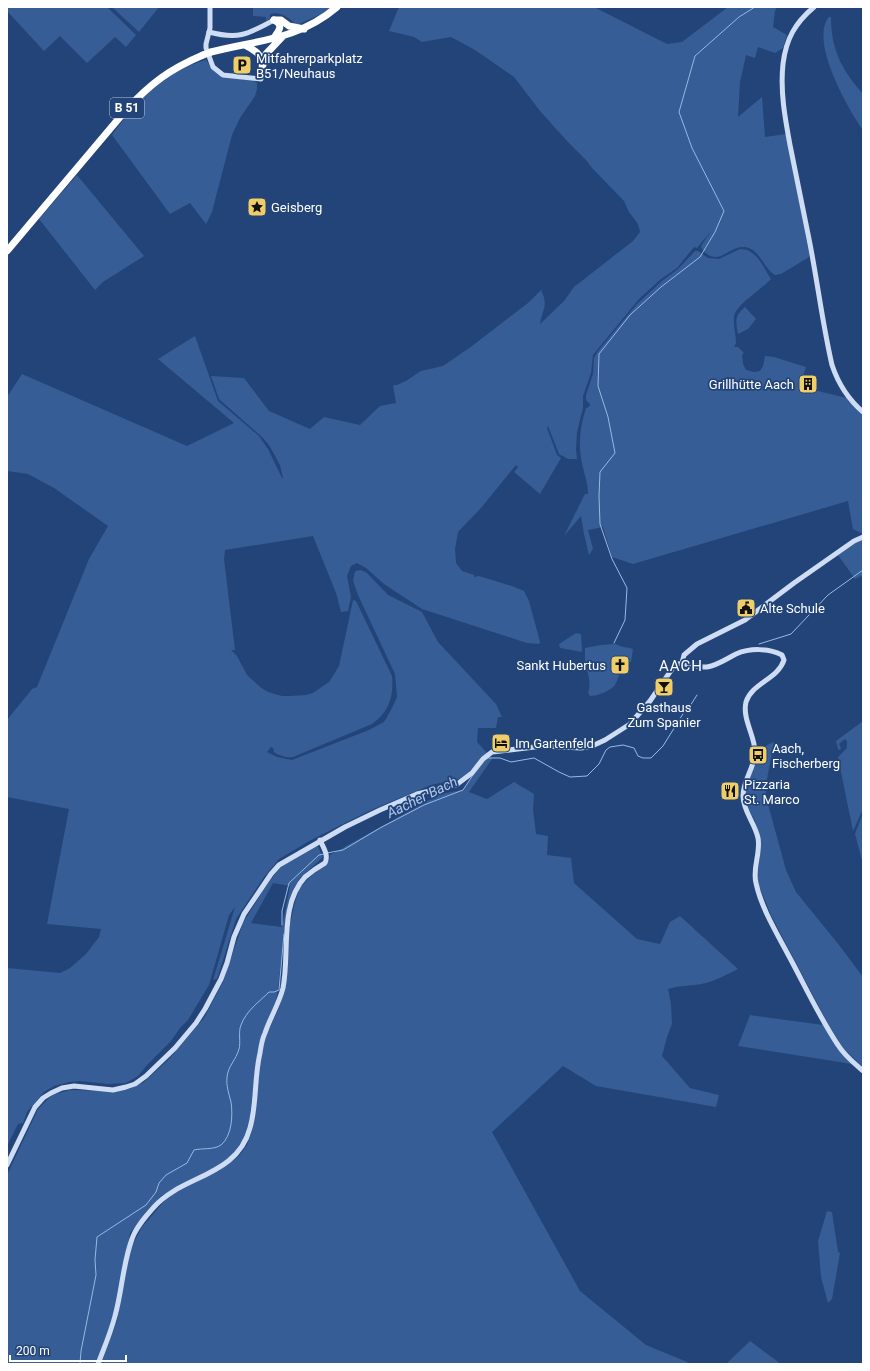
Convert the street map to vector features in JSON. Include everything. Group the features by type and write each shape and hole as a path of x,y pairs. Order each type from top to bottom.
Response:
{"highway":[{"name":"B 51","path":"7,251 126,110 140,95 167,73 211,52 282,37 304,29 325,17 337,7"},
{"path":"274,20 281,20 289,26 304,29"},
{"path":"273,39 280,28 279,23 274,20"},
{"path":"262,68 264,59 268,52 282,37"},
{"path":"245,45 259,54 262,60 262,68"}],"main road":[{"path":"210,7 211,17 206,44 207,52 213,67 223,75 261,79 262,68"},
{"path":"814,7 800,20 789,36 782,68 781,86 788,135 812,252 832,365 835,374 846,392 863,412"},
{"path":"209,32 227,36 242,35 256,31 274,20"},
{"path":"682,663 684,655 697,644 745,620 807,574 854,541 863,537"},
{"path":"7,1165 35,1107 51,1092 74,1086 109,1090 126,1088 135,1084 146,1076 175,1048 206,1010 221,979 234,937 244,914 271,874 286,860 320,840 408,797 456,785 467,777 486,757 496,751 543,746 581,748 595,745 610,738 630,724 656,693 673,667 677,664 682,663 699,667 709,666 722,662 742,652 752,650 776,652 784,658 783,663 779,668 752,692 745,707 755,753 744,785 743,797 745,807 759,840 759,852 755,872 756,882 768,916 825,1024 838,1046 863,1071"},
{"path":"98,1364 115,1318 132,1238 139,1225 161,1199 220,1167 229,1160 240,1148 248,1133 252,1114 259,1055 264,1034 278,1004 283,988 288,916 292,902 301,883 306,876 325,862 326,854 320,840"}],"shaded area":[{"path":"7,7 107,7 136,35 126,47 115,37 87,63 60,36 44,51 7,11"},
{"path":"112,7 159,7 139,32"},
{"path":"253,7 332,7 297,25 278,13 270,14 270,18 266,21 266,17 253,16"},
{"path":"399,7 594,7 667,44 682,42 728,7 777,7 773,27 787,35 783,48 775,53 758,47 755,58 746,55 740,82 738,117 762,97 765,137 786,134 809,257 781,274 775,275 767,268 758,254 749,248 739,247 716,257 712,257 707,254 703,251 701,246 711,231 697,248 694,247 677,268 661,279 639,299 593,355 591,373 583,396 583,408 577,432 577,459 568,459 559,454 548,426 547,428 557,455 561,458 540,494 514,472 518,467 516,465 481,508 458,532 455,549 456,563 462,571 474,575 474,577 479,576 524,591 529,601 540,642 539,644 527,643 422,609 384,584 366,568 357,563 351,566 347,576 351,597 348,611 341,612 336,593 313,536 225,550 224,559 235,650 231,650 237,656 247,675 260,687 268,692 282,696 306,695 313,693 329,682 339,666 353,600 356,601 392,676 392,690 389,703 383,714 372,724 293,757 278,755 271,747 267,752 277,757 292,760 369,730 384,722 391,710 397,697 395,674 358,595 353,581 355,571 361,570 367,573 388,595 422,612 438,642 496,704 502,717 498,717 496,728 478,728 477,742 487,753 468,773 459,779 431,785 371,810 311,840 279,859 264,877 236,919 217,979 213,980 235,907 229,915 209,985 188,1020 171,1041 138,1076 126,1083 108,1084 80,1081 54,1086 44,1092 27,1112 23,1123 18,1124 7,1146 7,968 60,973 70,968 86,954 99,937 101,929 47,924 69,809 7,797 7,720 32,689 37,687 89,559 108,526 54,488 28,474 7,471 7,397 22,374 187,446 234,423 158,359 195,336 218,401 259,436 268,449 283,478 280,465 269,445 219,399 211,376 244,378 269,411 310,429 324,417 360,425 380,406 396,403 393,385 406,381 421,371 443,366 472,346 528,303 541,290 545,304 540,324 564,301 574,287 633,241 640,232 638,224 629,212 624,201 540,111 514,77 475,50 451,37 422,42 414,37 389,31"},
{"path":"829,17 831,17 833,40 839,59 849,76 863,94 863,130 840,91 827,57 824,41 824,28"},
{"path":"206,60 213,70 221,76 254,81 257,83 257,89 255,96 240,118 232,135 212,212 206,224 190,203 170,214 112,135 131,110 164,79 177,71"},
{"path":"77,175 144,256 103,282 95,290 39,219"},
{"path":"740,249 751,252 755,255 771,279 739,307 734,317 736,343 734,347 738,347 744,353 742,355 743,364 746,370 754,372 760,371 763,366 765,356 774,357 806,367 801,387 847,398 863,416 863,534 853,529 848,501 633,564 612,557 603,527 588,530 593,549 589,555 581,516 564,536 585,494 588,494 580,442 584,415 586,408 589,407 590,404 586,400 586,395 593,374 594,358 598,351 637,304 662,281 678,269 695,251 698,251 708,258 719,259"},
{"path":"745,307 756,319 748,329 738,334 737,316"},
{"path":"863,539 863,575 855,579 838,555"},
{"path":"576,633 581,634 582,652 560,648 559,644"},
{"path":"615,644 633,649 631,662 620,662 614,660 612,667 620,672 615,685 604,693 590,696 588,693 589,681 585,661 585,648"},
{"path":"863,721 863,809 853,831 838,757 847,748 847,741 845,739 839,744 841,748 840,750 838,749 836,741"},
{"path":"774,742 766,784 766,797 786,870 796,892 863,977 863,1067 843,1048 828,1024 771,915 759,886 757,874 761,849 760,837 755,821 749,810 745,793 747,782 759,755 767,745"},
{"path":"489,756 492,759 469,792 487,799 514,782 534,794 533,810 536,834 548,836 547,855 571,858 574,883 637,939 660,944 670,922 680,916 738,969 706,983 668,989 671,1004 672,1024 662,1056 690,1088 719,1095 716,1107 596,1086 563,1066 492,1132 580,1291 646,1345 692,1364 101,1364 117,1321 130,1250 142,1227 168,1197 209,1175 238,1157 247,1145 253,1128 257,1078 265,1038 279,1008 285,988 290,924 299,889 329,861 330,855 440,794 463,790 479,767"},
{"path":"863,813 863,864 855,834"},
{"path":"317,845 323,857 301,877 292,891 287,909 276,1001 262,1034 257,1055 249,1125 246,1136 228,1160 161,1196 130,1233 113,1320 97,1364 7,1364 7,1175 38,1109 52,1095 70,1090 113,1091 129,1089 144,1082 168,1060 204,1018 223,982 243,923 264,889 281,866","holes":["273,883 290,886 282,927 251,923"]},
{"path":"750,1015 823,1025 852,1064 738,1046"},
{"path":"827,1211 832,1212 838,1252 840,1253 832,1299 828,1303 821,1277 818,1241"},
{"path":"750,1341 781,1364 726,1364"}],"waterway":[{"path":"614,643 625,620 627,588 612,559 600,524 600,472 615,453 608,417 598,386 599,354 630,315 661,287 700,257 715,232 724,211 692,148 679,112 695,56 739,17 755,7"},
{"name":"Aacher Bach","path":"759,644 791,634 828,595 863,570"},
{"name":"Aacher Bach","path":"489,758 500,758 511,762 534,758 570,777 587,776 599,764 606,750 610,747 623,745 634,748 638,756 643,758 651,758 663,746 686,709 690,706 697,695"},
{"name":"Aacher Bach","path":"327,853 343,850 380,828 424,805 463,790 473,775"},
{"name":"Aacher Bach","path":"282,925 282,911 289,883 319,855 324,854"},
{"name":"Aacher Bach","path":"80,1364 81,1351 96,1275 95,1260 97,1237 146,1205 156,1192 159,1183 166,1175 187,1163 194,1150 215,1148 225,1141 230,1131 232,1119 232,1107 227,1087 227,1077 239,1049 240,1028 246,1015 257,1003 269,992 279,990 284,934"}],"place":[{"name":"Mitfahrerparkplatz B51/Neuhaus","path":"242,65"},
{"name":"Geisberg","path":"257,207"},
{"name":"Grillhütte Aach","path":"808,384"},
{"name":"Alte Schule","path":"746,608"},
{"name":"Sankt Hubertus","path":"620,665"},
{"name":"Gasthaus Zum Spanier","path":"664,687"},
{"name":"Im Gartenfeld","path":"501,743"},
{"name":"Aach, Fischerberg","path":"758,755"},
{"name":"Pizzaria St. Marco","path":"730,791"}],"district":[{"name":"AACH","path":"681,666"}]}
